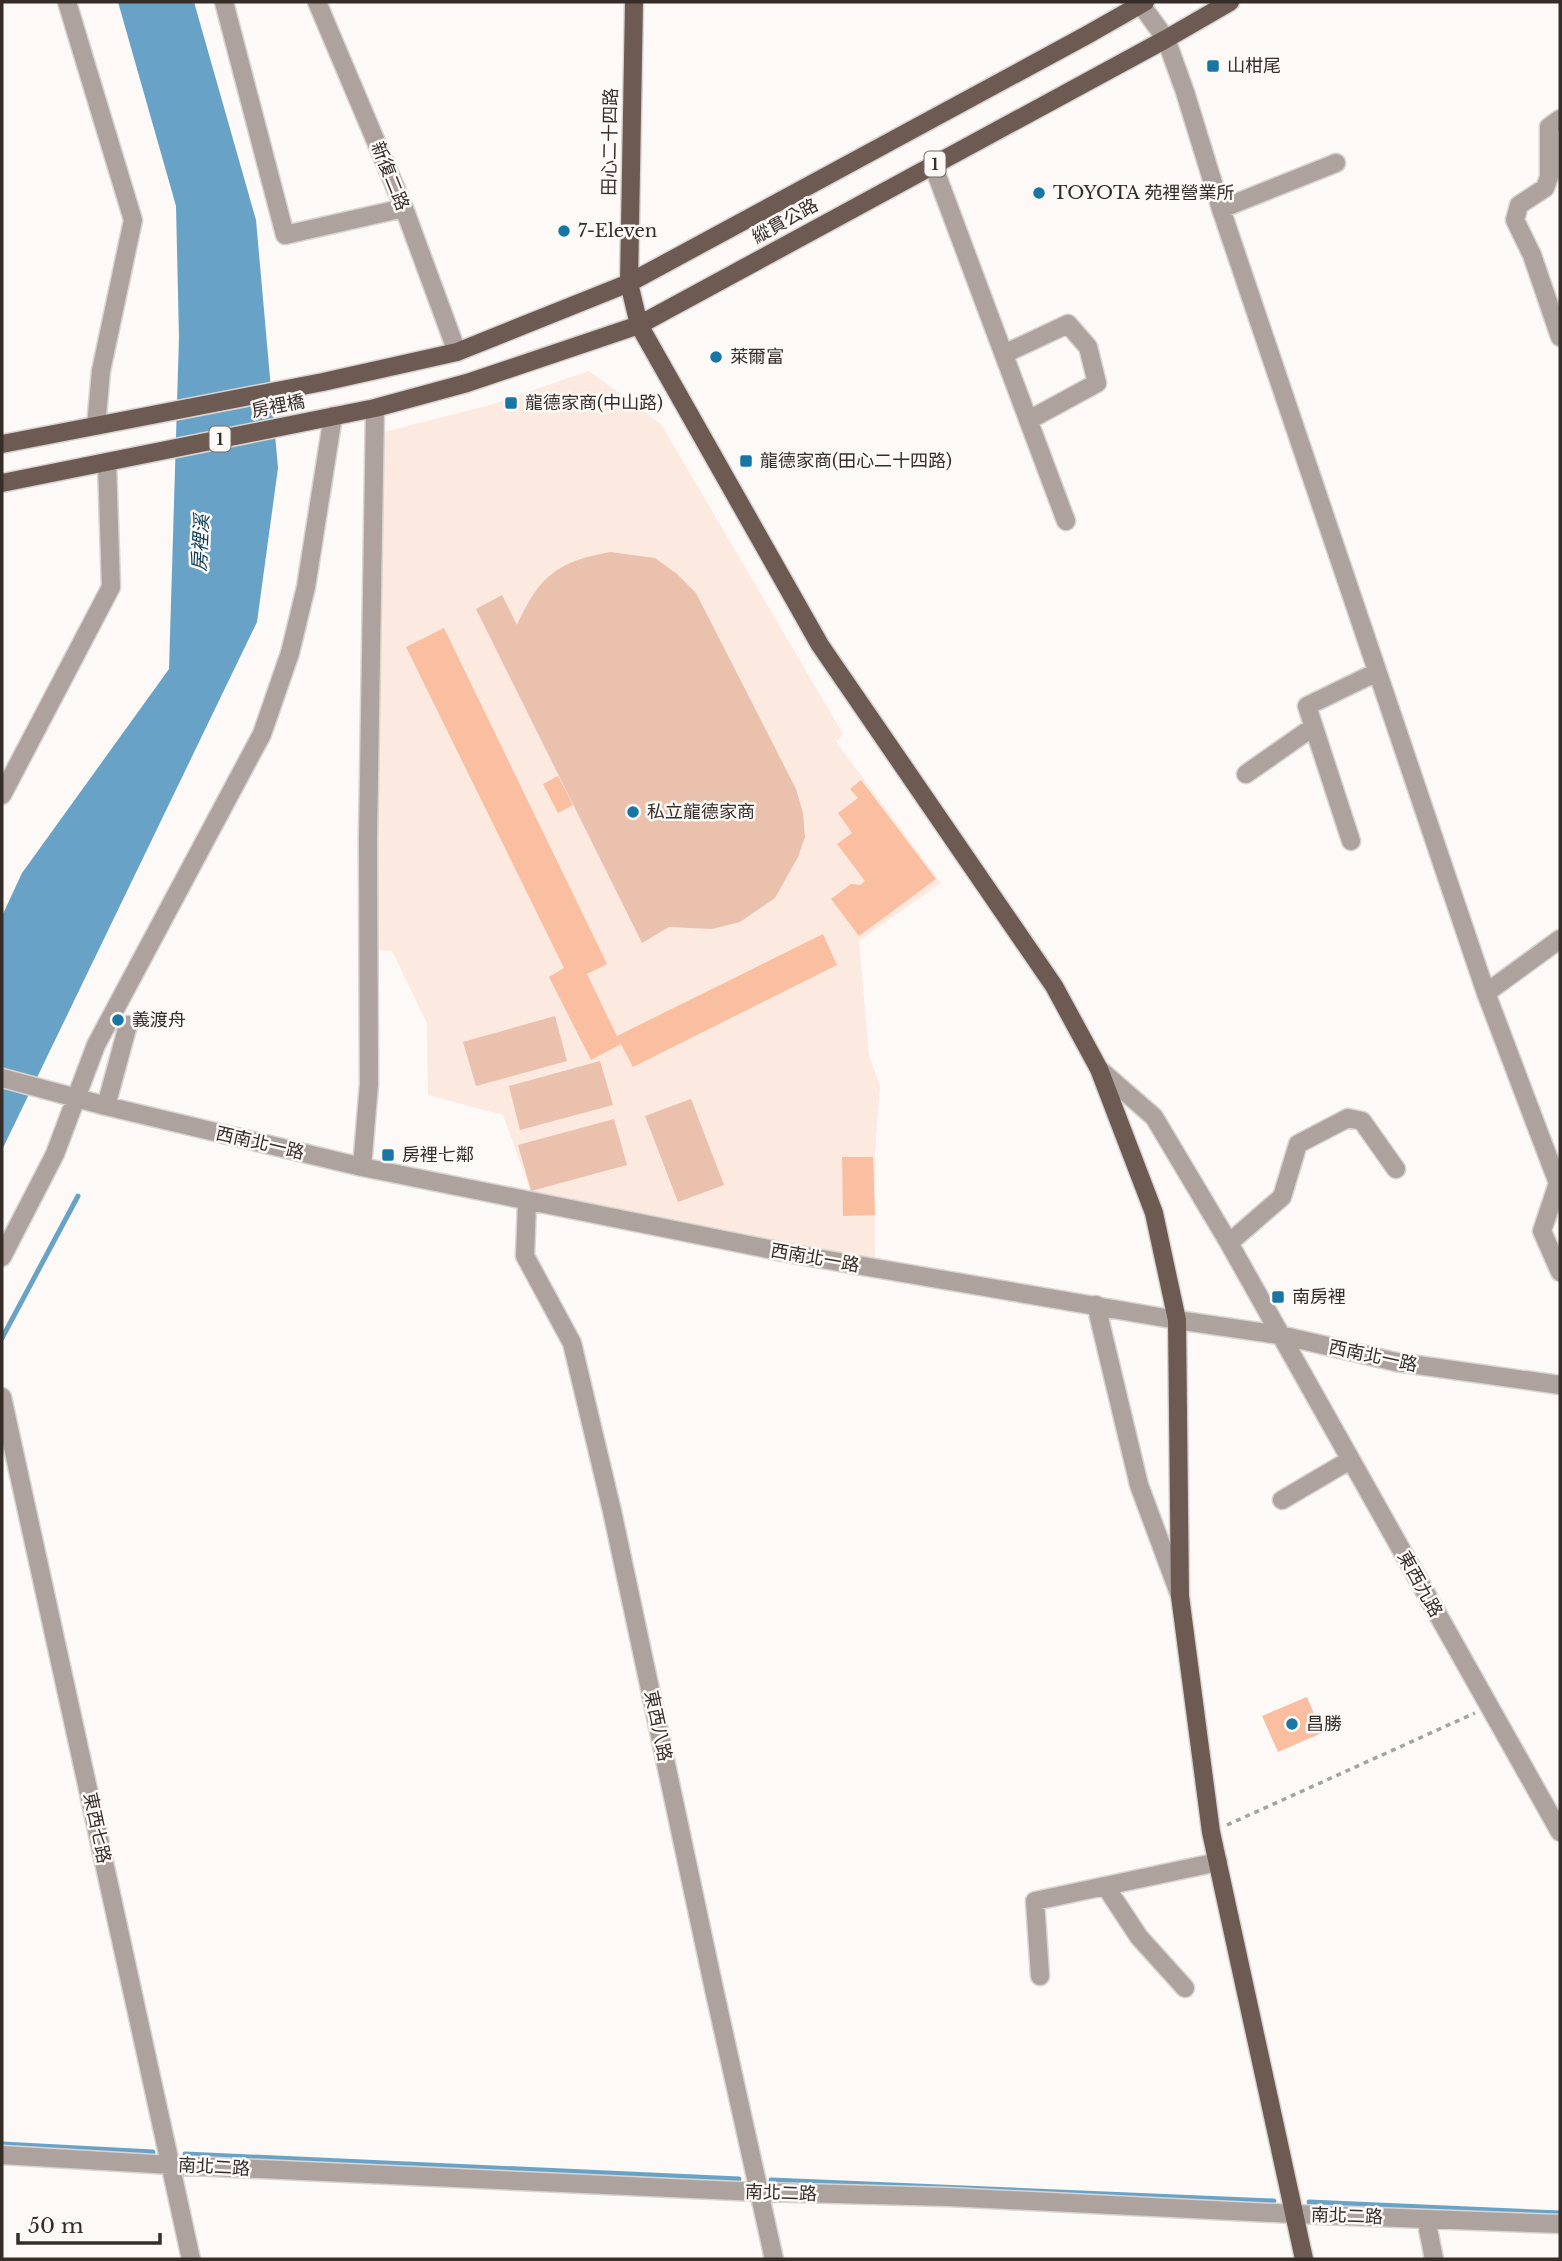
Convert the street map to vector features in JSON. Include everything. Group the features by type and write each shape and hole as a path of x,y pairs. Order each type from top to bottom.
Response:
{"main road":[{"name":"田心二十四路","path":"634,2 629,283 639,325 820,645 1054,986 1099,1069 1154,1213 1177,1320 1180,1597 1211,1832 1304,2259"},
{"name":"縱貫公路","path":"334,416 375,408 467,383 639,325 1230,2"},
{"name":"縱貫公路","path":"323,382 457,352 629,283 1142,3"},
{"name":"房裡橋","path":"96,426 323,382"},
{"name":"房裡橋","path":"107,461 334,416"},
{"name":"1","path":"2,444 96,426"},
{"name":"1","path":"2,483 107,461"}],"street":[{"path":"67,2 133,220 100,371 96,426"},
{"path":"224,2 285,235 404,208"},
{"name":"新復二路","path":"317,2 404,208 457,352"},
{"path":"1142,3 1166,39 1185,92 1221,209 1486,993 1558,1183 1542,1231 1560,1272"},
{"path":"1560,119 1549,127 1549,177 1545,188 1519,205 1515,220 1532,255 1560,337"},
{"path":"1221,209 1336,163"},
{"path":"933,164 1066,521"},
{"path":"1004,354 1068,324 1088,348 1097,383 1028,420"},
{"path":"362,1167 369,1084 368,839 375,408"},
{"path":"2,1257 55,1154 96,1045 262,734 290,653 306,587 334,416"},
{"path":"2,795 111,587 107,461"},
{"path":"1351,841 1307,706 1377,671"},
{"path":"1247,774 1313,727"},
{"path":"1486,993 1560,939"},
{"path":"106,1106 128,1025"},
{"name":"東西九路","path":"1099,1069 1154,1117 1229,1243 1560,1832"},
{"name":"西南北一路","path":"2,1078 76,1099 362,1167 527,1202 793,1254 1177,1320 1280,1335 1396,1362 1560,1385"},
{"path":"1229,1243 1282,1197 1298,1144 1348,1118 1362,1121 1396,1169"},
{"name":"東西八路","path":"527,1202 525,1256 572,1343 612,1511 774,2259"},
{"path":"1096,1305 1139,1485 1180,1597"},
{"name":"東西七路","path":"2,1397 191,2259"},
{"path":"1282,1500 1350,1460"},
{"path":"1040,1976 1035,1901 1218,1862"},
{"path":"1106,1887 1139,1937 1185,1988"},
{"name":"南北二路","path":"2,2155 758,2192 948,2197 1560,2224"},
{"path":"1426,2219 1434,2259"}],"path":[{"path":"1211,1832 1489,1706"}],"shaded area":[{"name":"私立龍德家商","path":"589,371 661,424 843,734 836,742 941,883 859,941 869,1055 880,1086 875,1153 875,1259 781,1243 531,1192 503,1115 428,1095 427,1023 392,951 376,950 384,432 490,405"},
{"path":"610,552 655,558 677,574 696,593 796,789 803,813 805,837 798,857 775,898 740,922 712,929 669,927 642,943 476,609 502,595 517,625 534,594 552,574 576,561"},
{"path":"555,1016 567,1061 476,1086 463,1042"},
{"path":"600,1061 613,1105 520,1130 509,1086"},
{"path":"691,1099 724,1185 678,1202 645,1116"},
{"path":"614,1119 627,1165 531,1191 518,1145"}],"water":[{"name":"房裡溪","path":"118,2 194,2 256,220 278,468 257,622 2,1150 2,916 22,873 169,669 179,337 176,206"}],"building":[{"path":"444,628 607,964 587,974 617,1036 823,934 837,965 633,1067 621,1044 591,1060 549,977 564,968 406,647"},
{"path":"558,776 573,805 558,813 543,784"},
{"path":"861,780 936,879 859,936 831,899 851,884 860,885 865,881 837,844 852,833 838,813 858,798 850,789"},
{"path":"842,1157 873,1157 875,1215 843,1216"},
{"name":"昌勝","path":"1307,1697 1322,1733 1278,1752 1262,1716"}],"waterway":[{"path":"2,1338 78,1196"},
{"path":"2,2144 153,2152"},
{"path":"185,2154 739,2179"},
{"path":"771,2180 1274,2201"},
{"path":"1309,2202 1560,2213"}],"place":[{"name":"山柑尾","path":"1213,66"},
{"name":"TOYOTA 苑裡營業所","path":"1039,193"},
{"name":"7-Eleven","path":"564,231"},
{"name":"萊爾富","path":"716,357"},
{"name":"龍德家商(中山路)","path":"511,403"},
{"name":"龍德家商(田心二十四路)","path":"746,461"},
{"name":"私立龍德家商","path":"633,812"},
{"name":"義渡舟","path":"118,1020"},
{"name":"房裡七鄰","path":"388,1155"},
{"name":"南房裡","path":"1278,1297"},
{"name":"昌勝","path":"1292,1724"}]}
